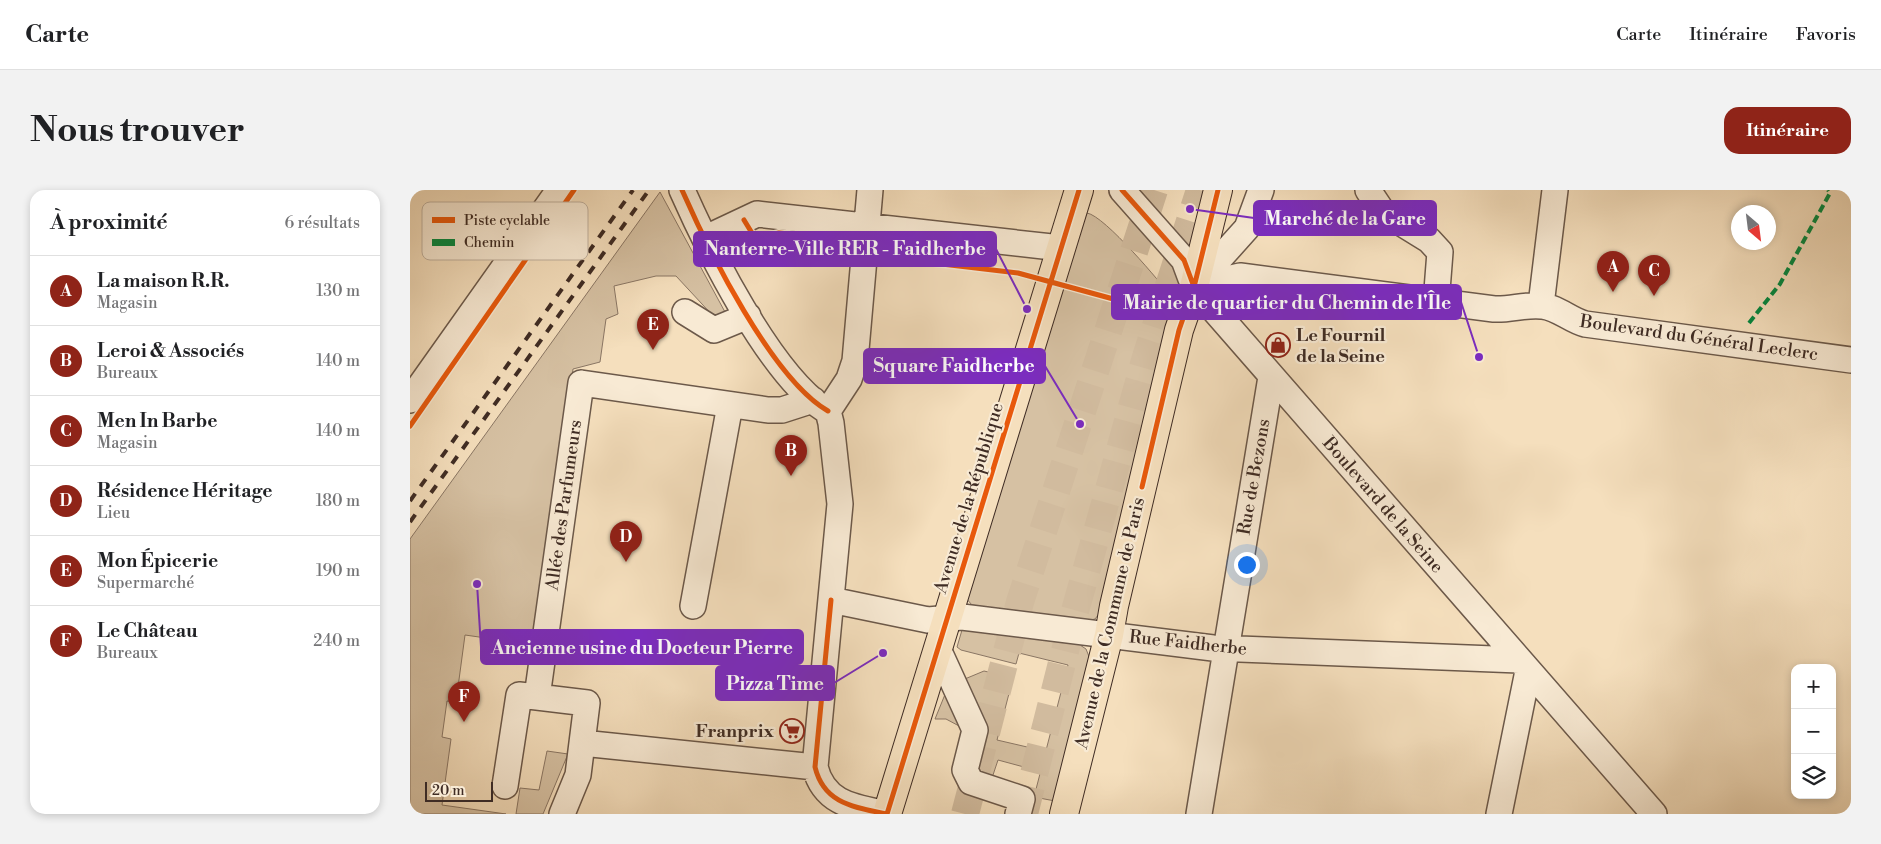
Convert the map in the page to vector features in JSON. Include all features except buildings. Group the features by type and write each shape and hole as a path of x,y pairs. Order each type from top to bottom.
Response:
{"main road":[{"name":"Avenue de la République","path":"886,814 1079,190"},
{"name":"Avenue de la Commune de Paris","path":"1064,814 1109,635 1114,606 1175,347 1194,287 1218,190"}],"street":[{"path":"550,202 559,190"},
{"path":"682,190 748,316 786,372 820,405 831,423 840,504 815,768 818,778 828,794 861,808 886,814"},
{"path":"820,405 849,379 855,361 870,190"},
{"name":"Boulevard de la Seine","path":"1122,190 1184,260 1194,287 1523,665 1645,809"},
{"path":"1194,287 1247,228 1261,190"},
{"path":"1368,190 1382,211 1429,240 1440,252 1436,303"},
{"path":"1541,306 1555,190"},
{"path":"706,238 757,214 1061,248"},
{"path":"410,400 509,260"},
{"name":"Boulevard du Général Leclerc","path":"1194,287 1240,276 1436,303 1509,310 1541,306 1553,308 1577,322 1585,324 1851,360"},
{"path":"685,312 714,330 748,316"},
{"name":"Rue de Bezons","path":"1199,814 1271,377"},
{"name":"Allée des Parfumeurs","path":"537,697 581,383 730,405 782,410 820,405"},
{"path":"694,606 730,405"},
{"name":"Rue Faidherbe","path":"831,600 928,620 962,617 1225,648 1523,665"},
{"path":"938,649 975,730 965,770 971,782 1022,799 1018,814"},
{"path":"1499,814 1523,665"},
{"path":"505,786 519,695 587,703 578,775 562,814"},
{"path":"582,743 815,768"}],"shaded area":[{"path":"660,192 725,312 715,318 676,276 656,276 614,286 618,314 606,319 600,362 573,369 535,645 465,635 456,702 447,701 442,737 451,739 442,805 506,814 410,814 410,539"},
{"path":"1087,213 1106,225 1119,237 1174,300 1099,614 1095,619 1082,622 972,605 965,597 1081,219"},
{"path":"962,630 1080,645 1086,649 1090,659 1055,801 1034,797 1068,665 1019,653 1016,664 961,650 957,647"},
{"path":"984,671 1013,678 997,740 1040,750 1035,770 998,760 992,778 979,772 960,681"},
{"path":"946,692 961,727 946,719 935,719"},
{"path":"547,751 568,754 543,814 516,814 520,788 539,790"}],"tunnel":[{"path":"965,814 1020,602 1154,190"},
{"path":"1024,814 1075,611 1146,357 1200,190"}],"railway":[{"path":"588,253 633,190"},
{"path":"410,522 649,190"},
{"path":"410,501 583,260"}],"marked path":[{"path":"1749,323 1780,284 1830,193 1828,190"}],"cycle path":[{"path":"566,202 574,190"},
{"path":"682,190 725,277 764,343 785,371 807,395 828,411"},
{"path":"887,814 1079,190"},
{"path":"1122,190 1184,260 1194,287"},
{"path":"1142,487 1179,330 1194,287 1218,190"},
{"path":"744,220 755,238 779,233 809,236 865,246 891,258 1018,273 1183,318"},
{"path":"410,426 525,260"},
{"path":"831,600 815,767 825,789 842,802 887,814"}],"place":[{"name":"Marché de la Gare","path":"1190,209"},
{"name":"La maison R.R.","path":"1613,292"},
{"name":"Men In Barbe","path":"1654,296"},
{"name":"Nanterre-Ville RER - Faidherbe","path":"1027,309"},
{"name":"Le Fournil de la Seine","path":"1278,345"},
{"name":"Mon Épicerie","path":"653,350"},
{"name":"Mairie de quartier du Chemin de l'Île","path":"1479,357"},
{"name":"Square Faidherbe","path":"1080,424"},
{"name":"Leroi & Associés","path":"791,476"},
{"name":"Résidence Héritage","path":"626,562"},
{"name":"Ancienne usine du Docteur Pierre","path":"477,584"},
{"name":"Pizza Time","path":"883,653"},
{"name":"Le Château","path":"464,722"},
{"name":"Franprix","path":"792,731"}]}
